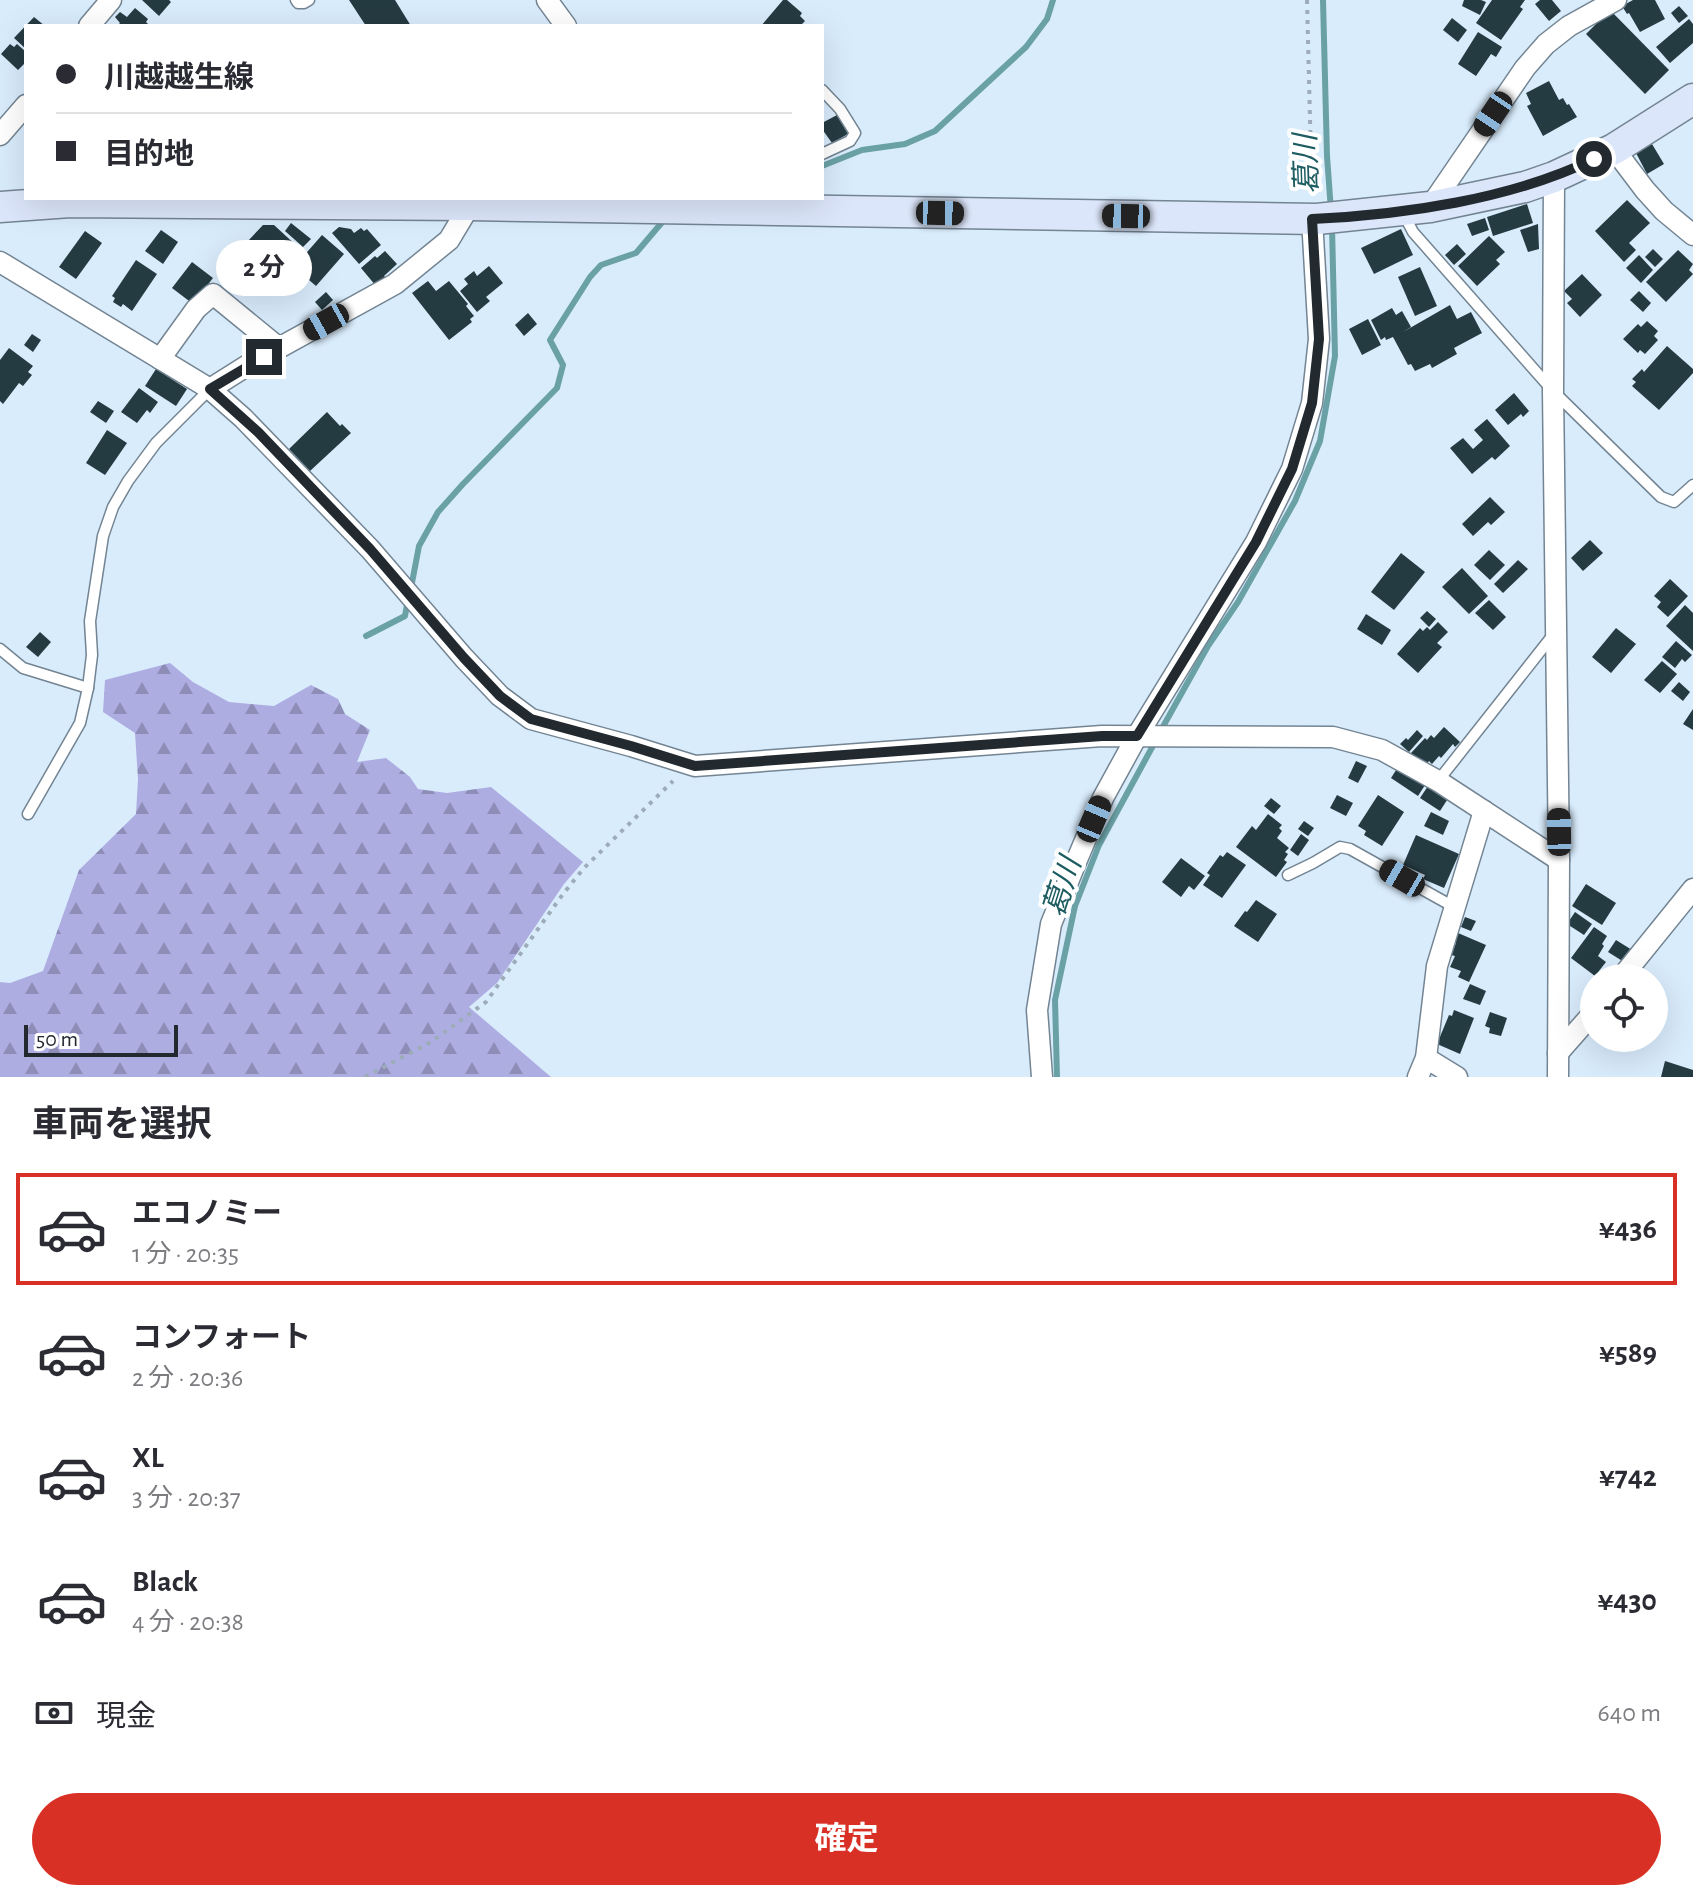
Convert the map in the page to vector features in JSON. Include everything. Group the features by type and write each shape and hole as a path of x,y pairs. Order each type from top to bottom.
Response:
{"main road":[{"path":"0,207 70,202 723,204 1324,218 1416,209 1525,187 1614,149 1693,99"}],"street":[{"path":"91,24 111,0"},
{"path":"547,0 565,24"},
{"path":"1416,209 1546,44 1569,26 1616,0"},
{"path":"0,135 24,107"},
{"path":"1614,149 1664,211 1693,235"},
{"path":"1554,177 1558,1077"},
{"path":"210,389 395,284 449,240 470,205"},
{"path":"1042,1077 1037,1010 1051,924 1103,798 1137,736 1256,542 1292,469 1312,403 1319,339 1324,218"},
{"path":"0,262 210,389 263,437 370,549 500,696 531,719 695,766 1087,737 1333,737 1382,750 1438,781 1559,860"},
{"path":"160,359 196,309 213,294 279,348"},
{"path":"1457,1077 1422,1068 1437,966 1484,811"},
{"path":"1632,964 1693,889"},
{"path":"1558,1053 1580,1028"}],"lane":[{"path":"296,0 298,3 309,0"},
{"path":"824,92 840,109 855,133 850,141 824,153"},
{"path":"1416,209 1413,232 1553,391 1661,497 1674,502 1693,485"},
{"path":"28,814 80,723 92,655 90,621 103,536 113,507 156,443 210,389"},
{"path":"1438,781 1555,632"},
{"path":"0,649 23,668 88,688"},
{"path":"1288,875 1340,847 1350,849 1454,907"}],"path":[{"path":"1307,0 1324,218"},
{"path":"365,1077 431,1042 486,1002 584,868 668,784 695,766"}],"green space":[{"path":"170,663 193,682 229,702 274,706 311,685 338,699 345,714 370,730 357,762 386,758 410,777 418,789 447,793 491,787 583,862 564,884 497,983 469,1007 551,1077 0,1077 0,982 10,983 43,971 79,870 136,814 138,779 135,733 103,712 105,680"}],"building":[{"path":"142,0 169,0 171,2 159,16"},
{"path":"349,0 395,0 410,24 365,24"},
{"path":"783,0 802,13 800,16 805,21 802,24 763,24"},
{"path":"1464,0 1486,2 1480,15 1462,6"},
{"path":"1492,0 1525,0 1520,7 1523,9 1501,40 1476,23"},
{"path":"1540,0 1552,0 1561,11 1549,21 1535,4"},
{"path":"1633,0 1655,0 1665,19 1640,32 1622,6"},
{"path":"1679,6 1688,16 1679,23 1671,13"},
{"path":"135,8 148,19 148,24 119,24 115,17 120,12 127,17"},
{"path":"1610,10 1669,70 1645,94 1586,34"},
{"path":"34,17 43,24 27,24"},
{"path":"1452,18 1467,30 1458,42 1443,30"},
{"path":"1689,19 1693,24 1693,43 1670,63 1656,47"},
{"path":"24,28 24,47 14,38"},
{"path":"1478,32 1502,47 1496,57 1491,54 1476,76 1458,64"},
{"path":"10,44 14,47 17,44 24,50 24,64 18,70 1,54"},
{"path":"1549,81 1559,100 1563,98 1577,117 1543,136 1527,106 1531,104 1526,93"},
{"path":"837,115 848,134 832,143 824,132 824,122"},
{"path":"1652,144 1664,164 1647,174 1636,153"},
{"path":"1627,200 1650,223 1629,243 1636,250 1624,262 1595,231"},
{"path":"1527,204 1533,223 1493,236 1487,217"},
{"path":"1485,218 1489,230 1472,236 1467,224"},
{"path":"291,223 311,239 303,247 285,231"},
{"path":"1538,224 1539,249 1528,252 1520,230"},
{"path":"263,225 274,225 299,248 296,252 299,255 284,272 248,241"},
{"path":"339,227 351,229 354,233 361,228 364,231 367,229 381,245 359,264 332,233"},
{"path":"1401,229 1413,255 1374,274 1361,248"},
{"path":"161,230 178,242 163,264 145,251"},
{"path":"85,231 102,243 76,279 59,267"},
{"path":"322,235 344,254 316,286 294,267"},
{"path":"1489,236 1505,252 1496,260 1500,264 1477,286 1458,266"},
{"path":"1457,244 1466,254 1454,265 1445,255"},
{"path":"1653,249 1663,259 1655,267 1645,257"},
{"path":"1678,250 1693,264 1689,270 1693,274 1666,302 1646,282"},
{"path":"385,251 397,264 376,286 361,268"},
{"path":"1639,255 1653,270 1641,283 1626,268"},
{"path":"136,260 157,274 132,311 123,304 121,307 113,302 115,298 112,296"},
{"path":"192,262 213,278 193,304 172,288"},
{"path":"489,266 503,283 486,297 490,301 477,312 460,291 468,284 464,279 474,271 477,276"},
{"path":"1420,267 1437,306 1415,316 1398,277"},
{"path":"1582,274 1602,295 1580,317 1567,303 1572,299 1564,291"},
{"path":"428,281 436,291 449,281 474,316 470,319 472,322 449,340 412,293"},
{"path":"1639,291 1651,303 1643,312 1630,300"},
{"path":"326,292 333,300 322,310 315,302"},
{"path":"1450,305 1457,319 1471,312 1482,333 1454,348 1457,354 1432,368 1430,364 1415,371 1411,364 1408,365 1393,337 1381,340 1371,320 1392,308 1396,315 1402,311 1411,327 1403,332"},
{"path":"528,313 537,324 524,336 515,325"},
{"path":"1368,319 1381,345 1362,355 1349,329"},
{"path":"1647,321 1658,331 1654,336 1658,340 1645,354 1640,350 1638,353 1623,339 1638,324 1641,327"},
{"path":"32,334 41,340 33,352 24,345"},
{"path":"1667,346 1693,369 1693,373 1659,410 1632,386 1636,382 1632,379 1642,369 1644,372"},
{"path":"9,348 33,366 28,372 32,375 23,386 19,383 3,404 0,401 0,360"},
{"path":"156,369 187,389 176,406 145,386"},
{"path":"139,388 158,402 137,423 121,412"},
{"path":"1514,393 1529,411 1508,425 1495,410"},
{"path":"98,401 114,411 106,423 90,412"},
{"path":"327,412 351,433 310,471 289,449"},
{"path":"1487,419 1510,446 1472,474 1450,448 1463,438 1473,449 1483,440 1474,430"},
{"path":"107,430 127,443 105,475 86,463"},
{"path":"1490,497 1505,512 1473,536 1462,524"},
{"path":"1590,540 1603,553 1583,571 1571,558"},
{"path":"1489,550 1505,565 1490,580 1474,565"},
{"path":"1401,553 1425,572 1394,610 1371,592"},
{"path":"1518,560 1528,569 1503,593 1494,584"},
{"path":"1462,568 1488,596 1469,614 1442,587"},
{"path":"1670,579 1688,596 1668,617 1657,607 1661,602 1654,596"},
{"path":"1489,600 1506,617 1493,630 1475,613"},
{"path":"1685,605 1693,613 1693,651 1666,626"},
{"path":"1427,611 1436,619 1429,627 1420,618"},
{"path":"1366,614 1391,630 1382,645 1357,629"},
{"path":"1438,622 1448,632 1437,643 1442,647 1418,673 1397,654 1420,628 1430,630"},
{"path":"1616,628 1636,644 1611,673 1592,657"},
{"path":"40,632 51,642 38,657 26,647"},
{"path":"1676,641 1692,655 1685,662 1682,659 1675,668 1662,657"},
{"path":"1662,661 1677,674 1660,693 1644,680"},
{"path":"1679,682 1690,692 1683,701 1671,691"},
{"path":"1693,709 1693,730 1683,724"},
{"path":"1444,727 1460,742 1455,747 1453,744 1441,758 1439,756 1432,764 1429,761 1425,766 1411,753 1425,738 1427,740 1431,735 1434,738"},
{"path":"1417,730 1423,736 1409,752 1400,744"},
{"path":"1356,761 1367,766 1358,783 1348,778"},
{"path":"1400,764 1427,782 1418,796 1391,778"},
{"path":"1430,783 1449,797 1440,811 1420,798"},
{"path":"1337,795 1353,803 1346,816 1330,808"},
{"path":"1378,795 1404,812 1382,846 1364,835 1366,831 1358,826"},
{"path":"1271,798 1281,806 1274,814 1264,806"},
{"path":"1431,812 1449,821 1443,835 1424,826"},
{"path":"1268,814 1282,825 1277,838 1289,848 1285,852 1288,854 1284,860 1287,862 1276,877 1236,847 1252,826 1256,830"},
{"path":"1304,821 1314,828 1308,836 1298,829"},
{"path":"1301,834 1309,840 1298,856 1290,850"},
{"path":"1416,835 1459,854 1444,888 1423,879 1425,875 1403,865"},
{"path":"1227,852 1246,865 1222,898 1203,885 1210,875 1207,873 1220,855 1223,857"},
{"path":"1181,858 1205,876 1194,890 1189,886 1181,897 1162,882"},
{"path":"1586,884 1616,903 1602,925 1572,906"},
{"path":"1256,900 1277,914 1258,942 1234,926"},
{"path":"1575,912 1592,924 1584,935 1567,924"},
{"path":"1465,917 1476,921 1471,931 1461,927"},
{"path":"1594,927 1607,936 1598,956 1606,962 1604,964 1580,965 1571,958"},
{"path":"1458,933 1486,945 1469,982 1458,977 1461,971 1450,967"},
{"path":"1616,940 1632,950 1624,962 1608,952"},
{"path":"1470,984 1486,991 1480,1005 1463,999"},
{"path":"1454,1010 1474,1018 1460,1054 1437,1044"},
{"path":"1490,1012 1507,1018 1501,1036 1489,1033 1490,1028 1485,1026"},
{"path":"1665,1061 1693,1070 1693,1077 1661,1077"}],"waterway":[{"path":"824,165 862,150 905,144 935,131 1026,47 1047,19 1053,0"},
{"name":"葛川","path":"1323,0 1331,211"},
{"path":"411,588 419,546 438,512 557,388 563,365 550,340 590,277 601,265 636,253 664,220"},
{"name":"葛川","path":"1160,732 1295,501 1320,441 1335,356 1332,226"},
{"path":"366,636 405,616 408,599"},
{"name":"葛川","path":"1057,1077 1055,1000 1075,906 1099,845 1155,742"}],"route":[{"path":"264,357 210,389 258,432 370,549 500,696 531,719 695,766 1137,736 1256,542 1292,469 1312,403 1319,339 1312,219 1430,207 1525,187 1594,159"}]}
